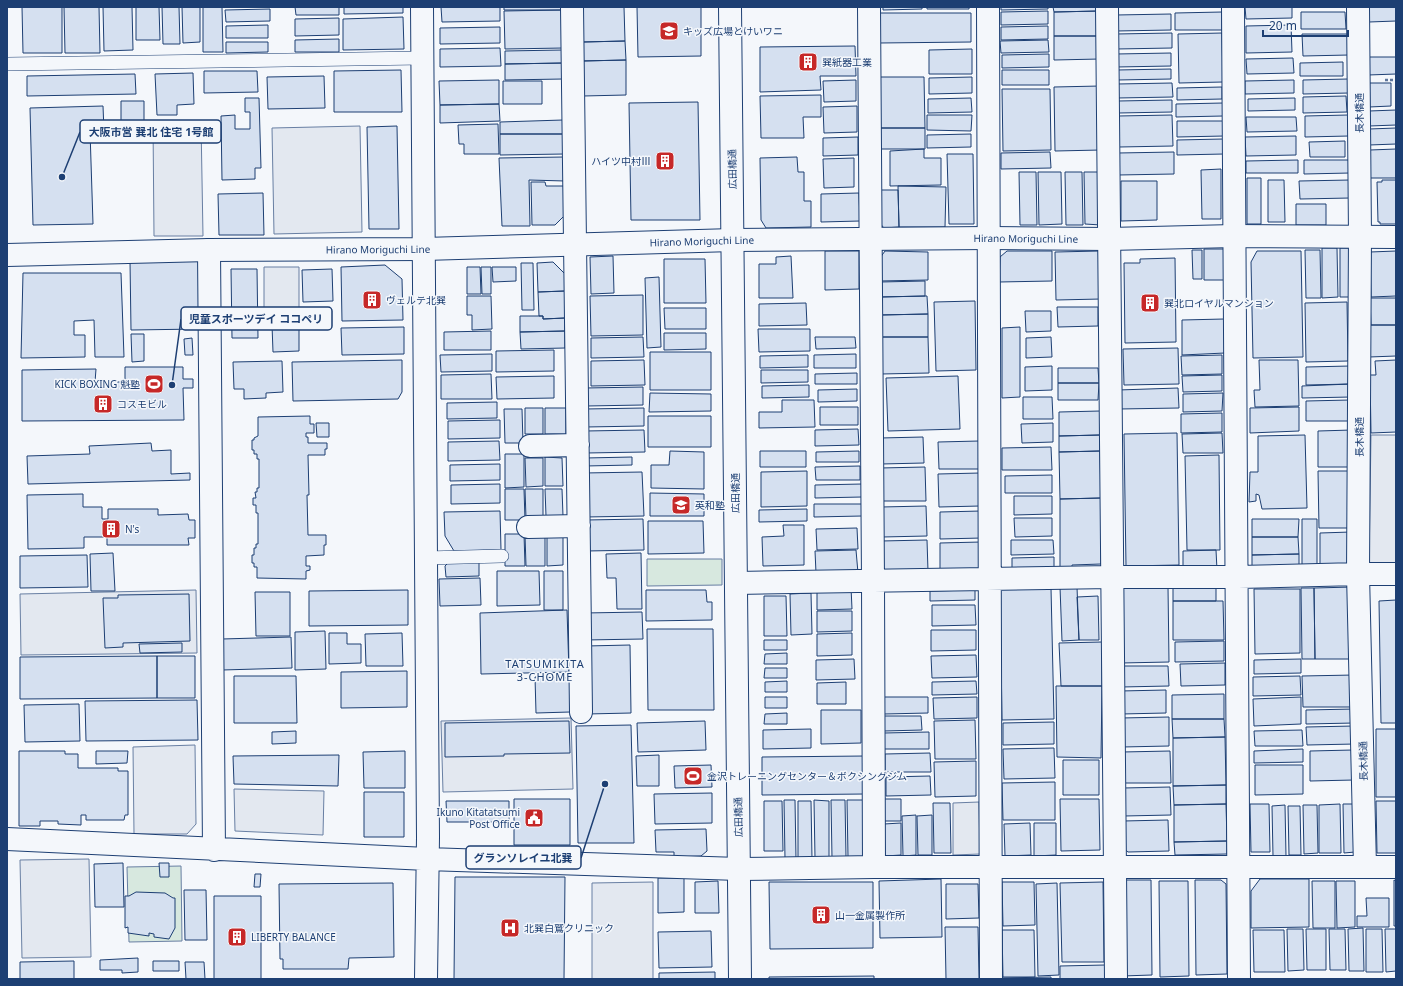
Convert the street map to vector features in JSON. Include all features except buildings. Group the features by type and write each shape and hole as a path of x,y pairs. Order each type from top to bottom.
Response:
{"street":[{"path":"422,7 428,829 426,859 426,979"},
{"path":"572,7 581,712"},
{"name":"広田橋通","path":"730,7 740,979"},
{"path":"869,7 874,867"},
{"path":"988,7 991,979"},
{"path":"1107,7 1111,578 1116,868 1116,979"},
{"path":"1233,7 1238,577 1239,979"},
{"name":"長木橋通","path":"1358,7 1360,237 1358,574 1365,867"},
{"name":"Hirano Moriguchi Line","path":"7,255 209,250 424,249 733,240 989,238 1109,239 1234,236 1396,237"},
{"path":"209,250 214,850"},
{"path":"530,446 578,445"},
{"path":"528,527 579,526"},
{"path":"736,583 1396,574"},
{"path":"7,839 426,859 739,869 874,867 1396,867"}],"lane":[{"path":"7,64 422,58"},
{"path":"426,558 502,556"}],"shaded area":[{"path":"201,122 203,236 154,236 153,123"},
{"path":"360,126 362,232 274,234 272,128"},
{"path":"264,267 299,267 299,316 264,317"},
{"path":"1371,435 1396,435 1396,566 1369,566"},
{"path":"647,559 722,559 722,585 647,586"},
{"path":"196,590 197,653 21,655 20,594"},
{"path":"571,718 573,789 443,792 441,721"},
{"path":"195,745 196,824 187,834 134,834 133,747"},
{"path":"234,789 324,791 323,835 235,831"},
{"path":"979,802 980,854 953,855 953,803"},
{"path":"89,859 91,957 22,958 20,860"},
{"path":"181,866 182,941 129,942 127,867"},
{"path":"653,882 653,979 592,979 592,883"}],"place":[{"name":"キッズ広場とけいワニ","path":"669,31"},
{"name":"巽紙器工業","path":"808,62"},
{"name":"ハイツ中村Ⅲ","path":"665,161"},
{"name":"大阪市営 巽北 住宅 1号館","path":"62,177"},
{"name":"ヴェルテ北巽","path":"372,300"},
{"name":"巽北ロイヤルマンション","path":"1150,303"},
{"name":"KICK BOXING 魁塾","path":"154,384"},
{"name":"児童スポーツデイ ココペリ","path":"172,385"},
{"name":"コスモビル","path":"103,404"},
{"name":"英和塾","path":"681,505"},
{"name":"N's","path":"111,529"},
{"name":"金沢トレーニングセンター＆ボクシングジム","path":"693,776"},
{"name":"グランソレイユ北巽","path":"605,784"},
{"name":"Ikuno Kitatatsumi Post Office","path":"534,818"},
{"name":"山一金属製作所","path":"821,915"},
{"name":"北巽白鷲クリニック","path":"510,928"},
{"name":"LIBERTY BALANCE","path":"237,937"}],"district":[{"name":"TATSUMIKITA 3-CHOME","path":"545,670"}]}
